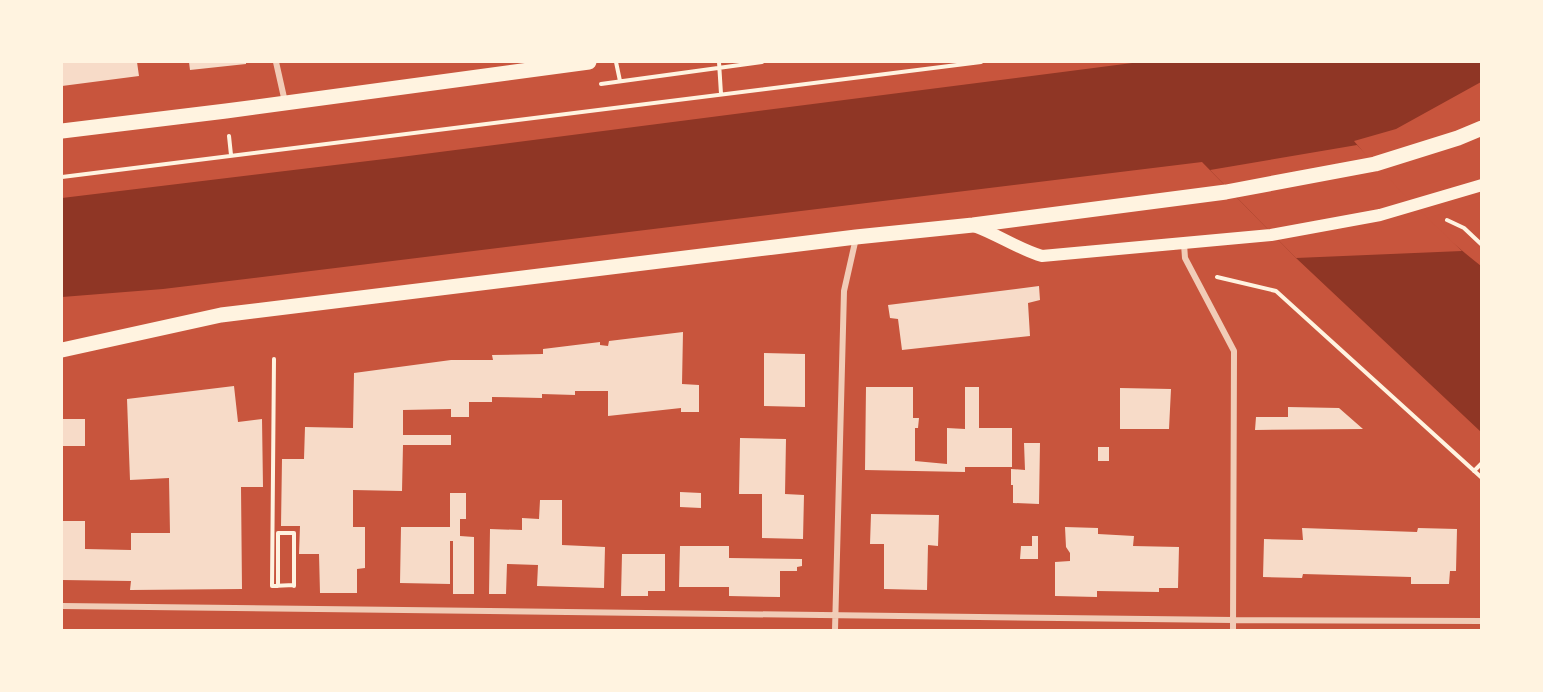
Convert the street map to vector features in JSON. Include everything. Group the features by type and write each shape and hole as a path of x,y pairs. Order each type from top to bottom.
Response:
{"main road":[{"path":"62,131 589,62"},
{"path":"62,350 221,315 856,237 973,225 1227,192 1375,164 1436,146 1482,128"},
{"path":"973,225 1023,251 1042,256 1271,235 1380,215 1482,185"}],"street":[{"path":"276,62 285,102"},
{"path":"835,630 844,291 856,237"},
{"path":"1184,244 1185,258 1234,351 1233,630"},
{"path":"62,606 835,616 1482,621"}],"path":[{"path":"616,62 620,81"},
{"path":"719,62 721,94"},
{"path":"62,177 981,62"},
{"path":"1414,205 1464,228 1482,245"},
{"path":"1191,270 1276,291 1482,478"},
{"path":"272,586 274,359"},
{"path":"1474,471 1482,463"},
{"path":"294,585 278,586 278,533 294,533 294,585 294,609"}],"shaded area":[{"path":"1140,62 1481,62 1481,82 1396,129 1354,141 1414,207 1481,266 1481,432 1296,258 1202,162 163,289 62,297 62,198"}],"pier":[{"path":"1357,145 1462,251 1296,258 1210,170"}],"building":[{"path":"62,62 137,62 139,76 62,86"},
{"path":"189,62 246,62 246,64 190,70"},
{"path":"1039,286 1040,300 1028,303 1030,336 902,350 898,319 890,318 888,305"},
{"path":"683,332 682,384 699,385 699,412 681,412 681,408 608,416 608,391 575,391 575,395 542,394 542,398 492,397 492,402 469,402 469,417 451,417 451,409 403,410 403,435 451,435 451,445 403,445 402,491 353,490 353,527 365,527 365,568 357,569 357,593 320,593 319,554 299,554 300,526 281,526 282,459 304,459 305,427 353,428 354,373 451,360 493,360 492,355 543,354 543,349 600,342 600,345 608,346 609,341"},
{"path":"764,353 805,354 805,407 764,406"},
{"path":"234,386 238,422 262,419 263,487 241,487 242,589 130,590 131,581 62,580 62,521 85,521 85,549 131,550 131,533 170,533 169,478 130,480 127,399"},
{"path":"866,387 913,387 913,418 919,418 918,428 915,428 915,461 947,464 947,428 965,429 965,387 979,387 979,428 1012,428 1012,467 965,467 965,472 865,470"},
{"path":"1120,388 1171,389 1169,429 1120,429"},
{"path":"1288,407 1339,408 1363,429 1255,430 1256,417 1288,417"},
{"path":"62,419 85,419 85,446 62,446"},
{"path":"740,438 786,439 785,494 804,495 803,539 762,538 762,494 739,494"},
{"path":"1024,443 1040,443 1039,504 1013,503 1011,469 1025,470"},
{"path":"1098,447 1109,447 1109,461 1098,461"},
{"path":"680,492 701,493 701,508 680,507"},
{"path":"450,493 466,493 466,519 460,519 460,536 474,537 474,594 453,594 453,541 450,541 450,584 400,583 401,527 450,527"},
{"path":"540,500 562,500 562,545 605,547 604,588 537,586 538,565 507,564 506,594 489,594 490,529 522,530 522,518 539,519"},
{"path":"871,514 939,515 938,546 928,545 927,590 884,589 884,544 870,544"},
{"path":"1065,527 1098,528 1098,534 1134,536 1133,546 1179,547 1178,588 1159,588 1159,592 1097,591 1097,597 1055,596 1055,562 1070,561 1070,553 1066,547"},
{"path":"1302,528 1417,532 1418,528 1457,529 1456,571 1450,571 1449,584 1411,584 1411,577 1303,574 1302,578 1263,577 1264,539 1303,540"},
{"path":"1032,536 1038,536 1038,559 1020,559 1021,546 1032,546"},
{"path":"680,546 729,546 729,558 802,559 802,566 797,567 797,571 780,571 780,597 729,596 729,587 679,587"},
{"path":"622,554 665,554 665,591 648,591 648,596 621,596"}]}
